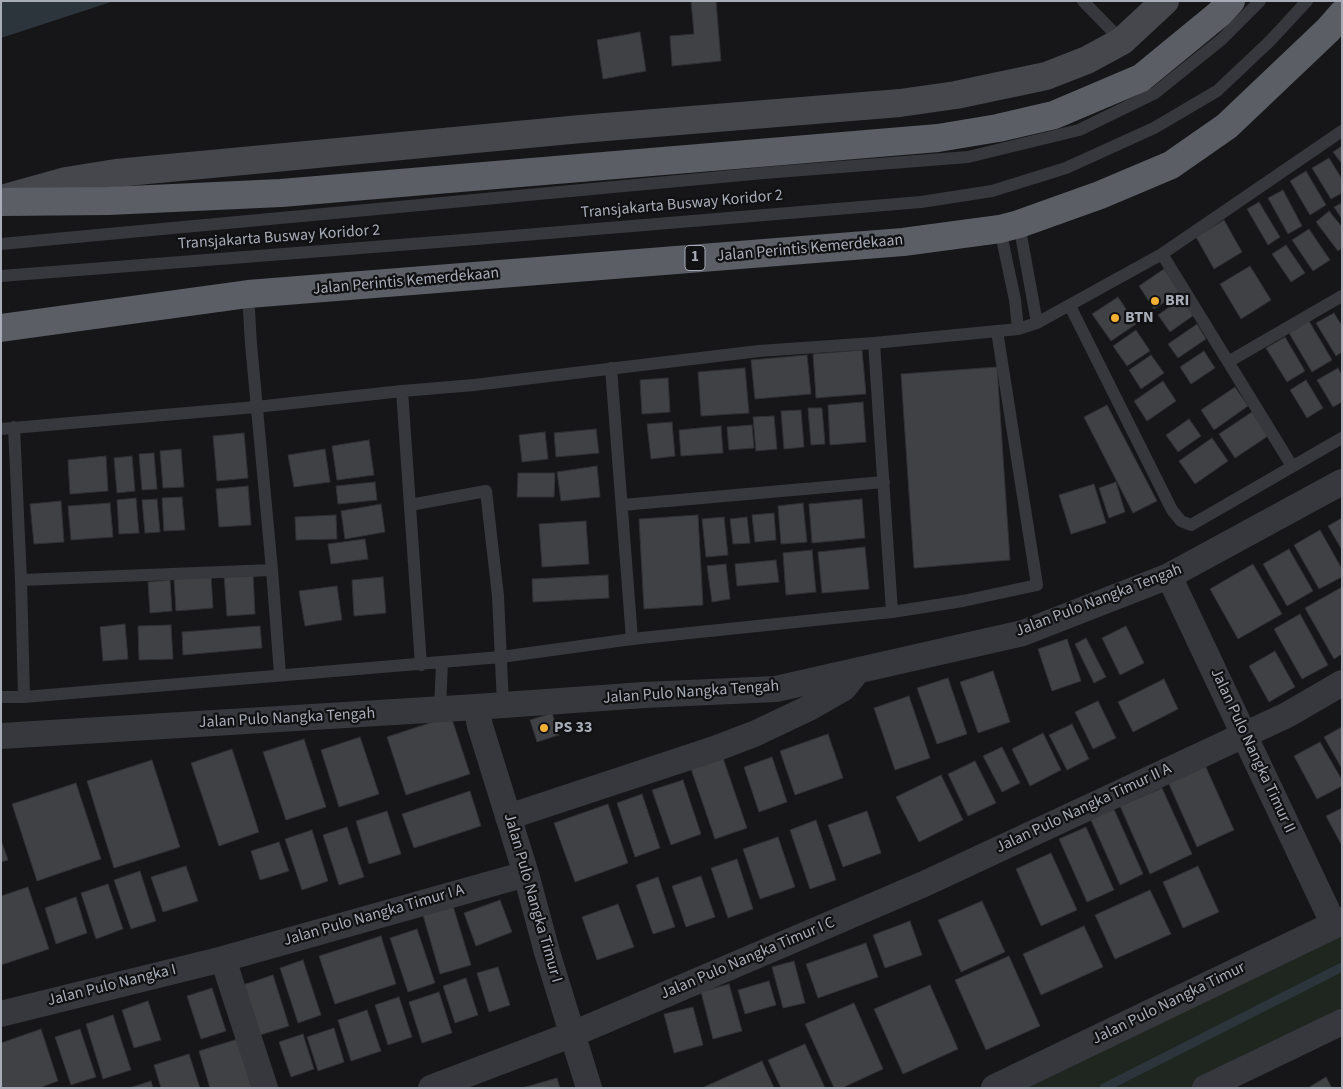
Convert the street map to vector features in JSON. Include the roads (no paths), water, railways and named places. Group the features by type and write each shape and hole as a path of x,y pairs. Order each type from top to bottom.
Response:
{"highway":[{"path":"1,201 108,201 281,194 938,138 998,128 1054,115 1141,78 1231,1"},
{"name":"Jalan Perintis Kemerdekaan","path":"1,328 248,294 893,243 1010,226 1100,195 1171,165 1227,126 1337,25"}],"main road":[{"path":"1,201 66,181 116,173 581,129 900,103 956,95 1046,76 1086,60 1122,40 1164,1"}],"street":[{"name":"Jalan Pulo Nangka Tengah","path":"1,736 440,710 644,695 776,689 1023,633 1169,576 1342,482"},
{"name":"Jalan Pulo Nangka Timur II","path":"1169,576 1243,734 1338,923"},
{"path":"508,817 754,734 809,708 844,688 858,670"},
{"name":"Jalan Pulo Nangka Timur II A","path":"924,884 1287,714 1342,683"},
{"name":"Jalan Pulo Nangka Timur I","path":"476,707 480,726 526,874 547,952 589,1088"},
{"name":"Jalan Pulo Nangka Timur I A","path":"223,959 526,874"},
{"name":"Jalan Pulo Nangka Timur I C","path":"431,1088 572,1034 924,884"},
{"name":"Jalan Pulo Nangka Timur","path":"995,1088 1338,923"},
{"path":"223,959 265,1088"},
{"name":"Jalan Pulo Nangka I","path":"1,1014 223,959"},
{"path":"1206,1088 1342,1022"}],"lane":[{"path":"1083,1 1122,40"},
{"name":"Transjakarta Busway Koridor 2","path":"1,244 754,174 968,157 1079,130 1155,93 1222,39 1260,1"},
{"name":"Transjakarta Busway Koridor 2","path":"1,276 911,202 992,191 1066,168 1154,128 1210,96 1218,91 1270,41 1307,1"},
{"path":"24,696 21,580 7,428 256,407 474,385 760,352 1018,329 1037,323 1070,306 1162,254 1342,131"},
{"path":"1010,226 1037,323"},
{"path":"1010,226 1018,329"},
{"path":"1162,254 1292,466"},
{"path":"248,294 256,407 280,674"},
{"path":"1228,362 1342,296"},
{"path":"1070,306 1172,510 1181,522 1190,525 1342,438"},
{"path":"1,696 24,696 501,657 632,639 892,612 963,601 1037,586 997,331"},
{"path":"874,343 892,612"},
{"path":"611,368 632,639"},
{"path":"402,391 421,664"},
{"path":"622,505 884,482"},
{"path":"410,505 486,491 498,596 503,705"},
{"path":"21,580 272,570"},
{"path":"440,710 442,663"}],"waterway":[{"path":"1104,1088 1342,967"}],"place":[{"name":"BRI","path":"1155,301"},
{"name":"BTN","path":"1115,318"},
{"name":"PS 33","path":"544,728"}]}
